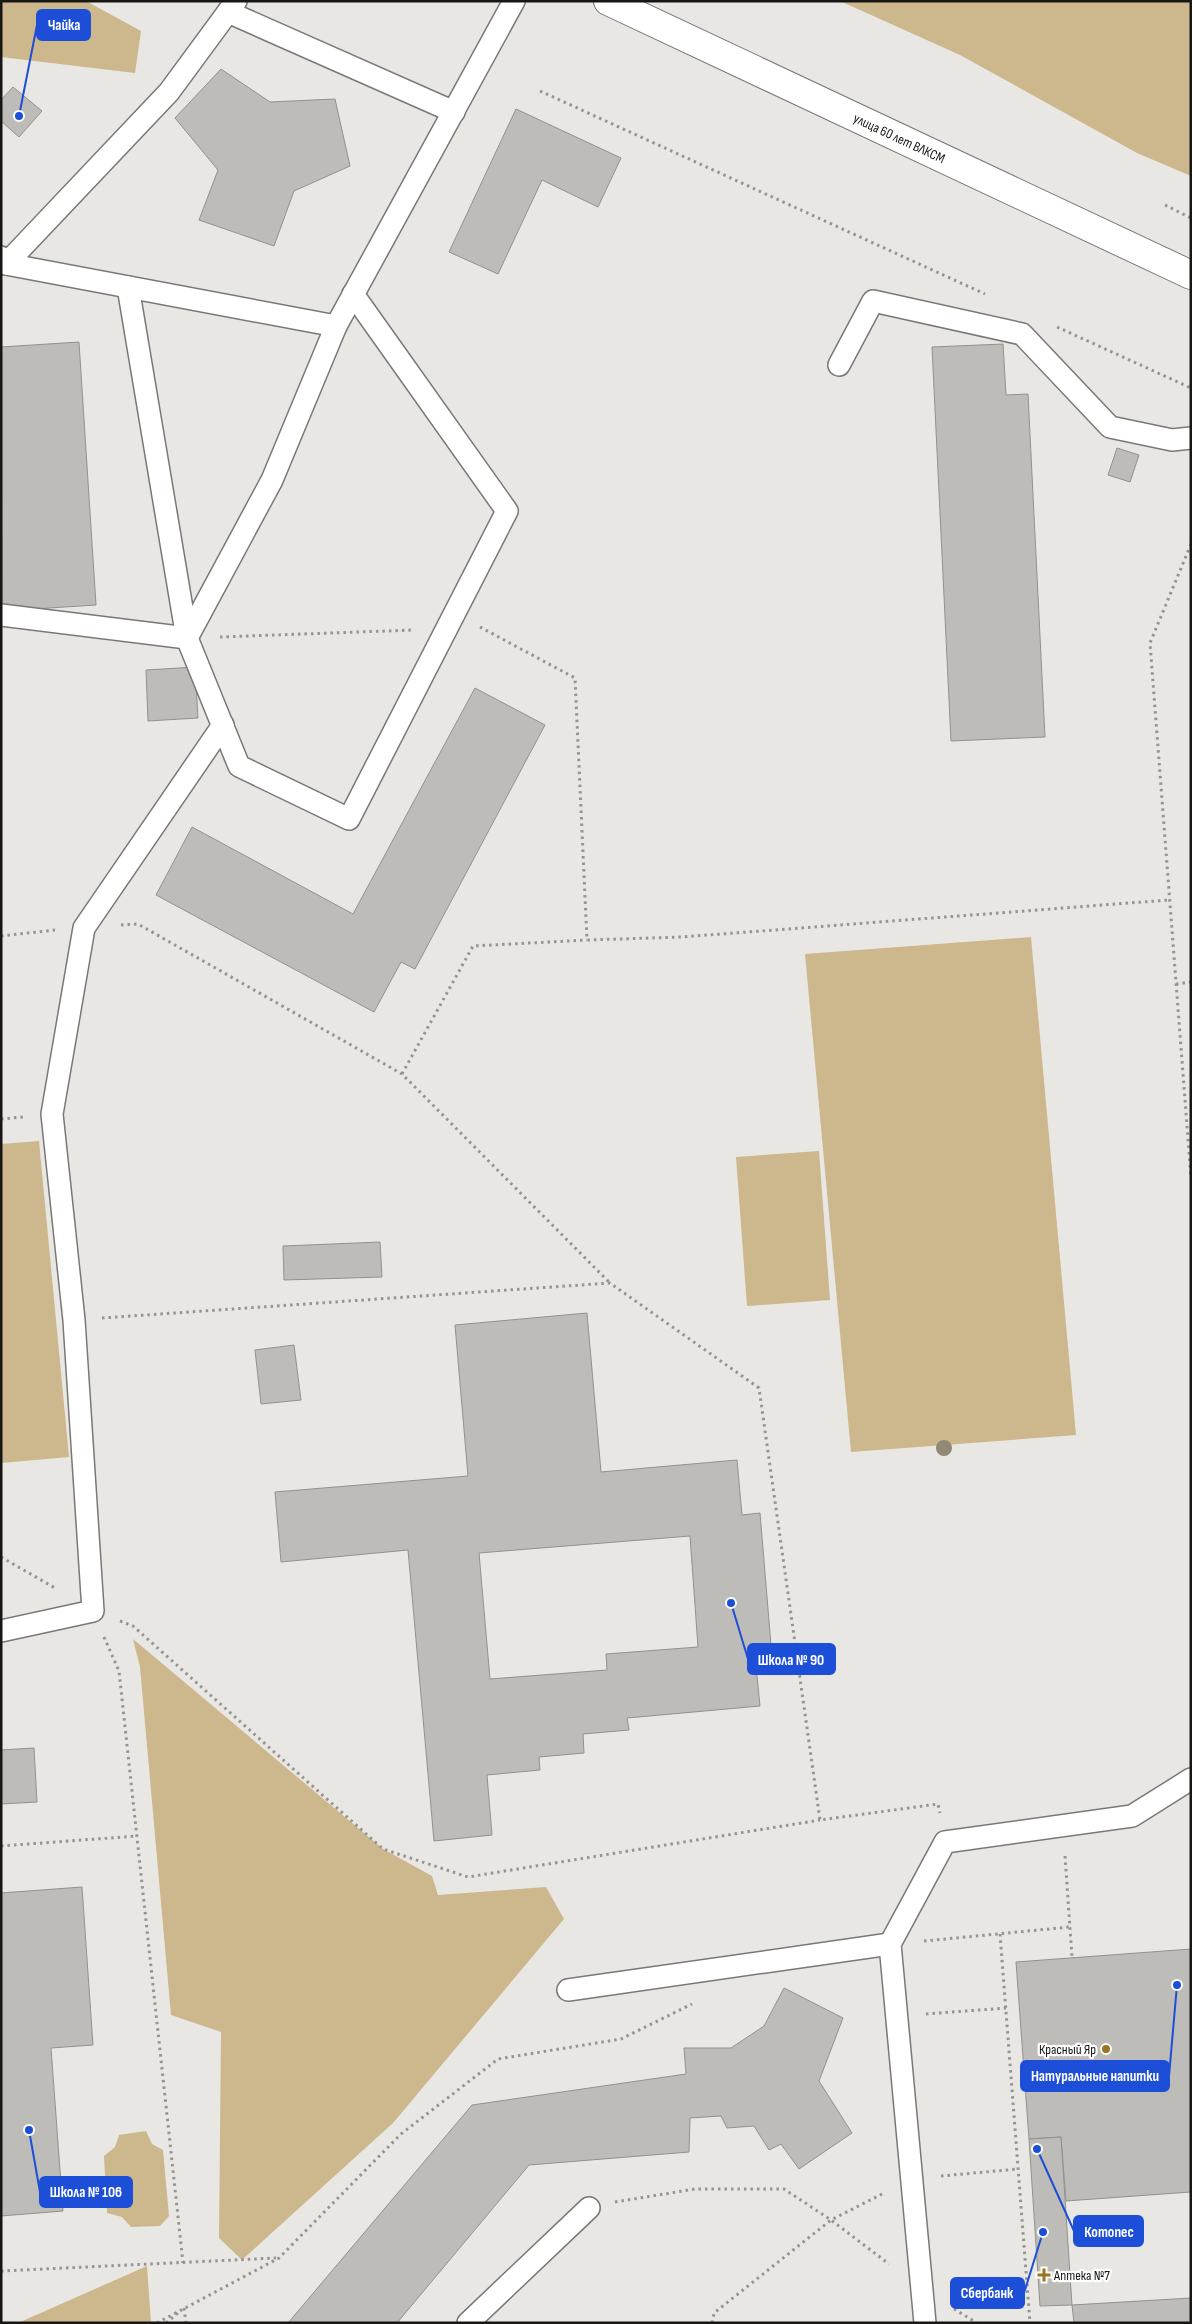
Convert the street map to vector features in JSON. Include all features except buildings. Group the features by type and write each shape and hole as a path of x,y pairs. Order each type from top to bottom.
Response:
{"street":[{"name":"улица 60 лет ВЛКСМ","path":"608,1 1191,275"}],"lane":[{"path":"187,638 272,480 336,326 514,1"},
{"path":"3,261 169,92 232,7 454,112"},
{"path":"3,261 128,287 336,326"},
{"path":"128,287 187,638 239,766 349,819 507,511 353,294"},
{"path":"839,365 873,301 1022,334 1110,427 1172,440 1191,438"},
{"path":"1,615 187,638"},
{"path":"1,1631 94,1611 74,1320 52,1114 84,928 223,725"},
{"path":"925,2323 890,1944 946,1842 1132,1816 1191,1779"},
{"path":"568,1990 890,1944"},
{"path":"468,2323 589,2208"}],"path":[{"path":"540,91 992,297"},
{"path":"1165,205 1191,218"},
{"path":"1055,326 1191,388"},
{"path":"1191,544 1150,643 1191,1178"},
{"path":"187,638 483,627 575,678 587,940"},
{"path":"402,1074 473,946 682,937 1169,900"},
{"path":"1,936 138,924 402,1074 610,1283 759,1388 820,1820"},
{"path":"1176,984 1191,982"},
{"path":"74,1320 610,1283"},
{"path":"1,1557 94,1611 134,1626 384,1849 468,1877 820,1820 938,1804 946,1842"},
{"path":"94,1611 119,1671 183,2262"},
{"path":"1063,1825 1072,1957"},
{"path":"1,1846 137,1836"},
{"path":"890,1944 1070,1927"},
{"path":"1000,1934 1030,2323"},
{"path":"156,2323 279,2258 401,2134 498,2059 621,2039 700,2000"},
{"path":"897,2016 1006,2008"},
{"path":"712,2323 714,2313 831,2220 912,2178 1018,2169"},
{"path":"589,2208 613,2202 694,2189 784,2189 831,2220 922,2289 977,2323"},
{"path":"1,2271 279,2258"},
{"path":"166,2323 184,2308"},
{"path":"184,2308 186,2323"}],"shaded area":[{"path":"1,1 86,1 141,31 135,73 1,57"},
{"path":"840,1 1191,1 1191,176 1137,153 960,55"},
{"path":"1031,937 1076,1435 851,1452 805,954"},
{"path":"39,1141 69,1457 1,1463 1,1144"},
{"path":"819,1151 830,1300 747,1306 736,1157"},
{"path":"133,1639 383,1849 432,1876 438,1895 546,1887 564,1919 393,2123 242,2260 219,2238 221,2032 171,2015 140,1667"},
{"path":"146,2131 152,2144 163,2150 169,2216 160,2226 131,2227 122,2217 107,2213 104,2156 115,2147 119,2135"},
{"path":"147,2266 151,2323 18,2323"}],"place":[{"name":"Чайка","path":"19,116"},
{"name":"Школа № 90","path":"731,1603"},
{"name":"Натуральные напитки","path":"1177,1985"},
{"name":"Красный Яр","path":"1106,2049"},
{"name":"Школа № 106","path":"29,2130"},
{"name":"Котопес","path":"1037,2149"},
{"name":"Сбербанк","path":"1043,2232"},
{"name":"Аптека №7","path":"1044,2275"}]}
